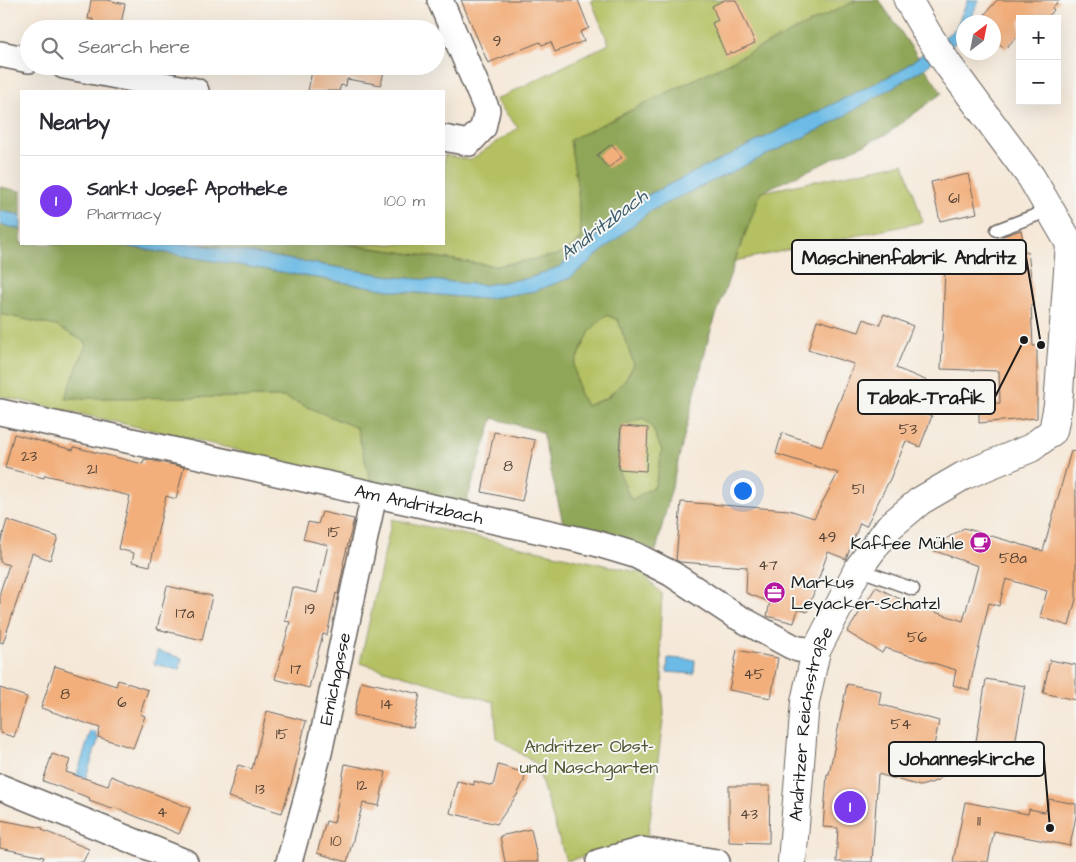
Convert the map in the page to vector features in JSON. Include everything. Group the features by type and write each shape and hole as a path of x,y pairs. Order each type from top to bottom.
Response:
{"street":[{"path":"440,0 487,110 483,128 469,143 445,138"},
{"name":"Andritzer Reichsstraße","path":"792,862 805,702 816,651 858,569 889,527 920,501 964,476 1031,448 1053,431 1058,405 1073,243 1050,210 1031,177 927,34 908,0"},
{"path":"0,54 20,58"},
{"path":"112,75 191,90"},
{"name":"Am Andritzbach","path":"0,412 595,543 635,556 672,574 734,615 791,646 798,649 816,651"},
{"name":"Emichgasse","path":"289,862 319,753 374,494"},
{"path":"0,788 185,862"},
{"path":"599,862 642,850 717,862"}],"lane":[{"path":"997,230 1050,210"},
{"path":"858,569 914,589"}],"green space":[{"path":"591,0 857,0 570,140 578,191 581,240 558,255 496,266 352,245 445,245 445,155 470,160 518,128 495,100 609,44"},
{"path":"857,0 879,0 918,57 900,71 642,198 561,266 530,278 484,285 396,277 202,245 351,245 496,266 558,255 581,240 578,191 570,140"},
{"path":"925,68 942,93 887,134 761,192 709,336 656,551 563,523 542,432 493,418 466,503 371,483 357,428 284,397 65,398 87,343 56,326 0,314 0,225 20,229 20,245 118,245 396,291 484,299 535,291 570,278 650,211 829,125","holes":["606,315 618,320 634,365 625,380 607,398 586,406 579,392 574,365 590,331","643,418 652,427 662,451 655,486 631,500 618,469 621,426"]},
{"path":"904,163 923,222 735,261 761,192"},
{"path":"0,187 20,191 20,215 0,211"},
{"path":"0,314 56,326 87,343 65,398 284,397 357,428 371,483 200,441 0,396"},
{"path":"606,315 618,320 634,365 625,380 606,398 586,406 579,392 574,365 590,331"},
{"path":"642,418 652,427 662,451 655,486 631,501 618,469 621,426"},
{"name":"Andritzer Obst- und Naschgarten","path":"392,519 642,573 662,594 660,634 664,714 647,843 566,861 536,764 497,738 494,702 360,663"}],"water":[{"path":"968,0 979,0 972,15 961,15"},
{"path":"956,27 956,42 925,68 829,125 650,211 570,278 535,291 484,299 396,291 118,245 202,245 396,277 484,285 530,278 561,266 642,198 900,71"},
{"path":"0,211 20,215 20,229 0,225"},
{"path":"157,651 182,658 179,670 154,664"},
{"path":"668,658 695,660 694,674 667,672"},
{"path":"91,731 97,733 96,737 99,738 85,780 76,777"}],"building":[{"path":"91,0 107,0 125,4 122,20 88,19"},
{"path":"461,0 578,0 589,28 580,32 584,41 555,52 551,42 542,45 540,42 488,63"},
{"path":"724,0 736,0 755,43 726,55 712,23 718,20 712,6"},
{"path":"997,0 1060,0 1052,8 1054,10 1050,15 1016,15 1016,37 1005,49 1001,45 1001,15 984,15"},
{"path":"311,75 383,75 381,85 347,79 346,86 341,85 339,90 308,90"},
{"path":"612,144 622,157 608,168 597,155"},
{"path":"968,174 977,213 940,221 931,182"},
{"path":"1021,230 1025,252 1028,251 1034,305 1031,305 1033,346 1037,346 1037,418 979,423 979,404 1000,403 999,371 941,369 945,269 996,269 994,255 1007,254 1003,236"},
{"path":"884,314 913,326 896,368 930,382 921,403 923,404 920,411 932,416 920,447 906,441 890,479 866,526 860,523 846,559 828,552 807,612 798,609 794,623 767,616 770,602 746,593 747,567 680,562 676,560 681,502 789,510 814,518 838,473 776,454 782,433 822,446 854,364 808,350 817,320 859,332 864,319 879,325"},
{"path":"621,426 648,428 646,471 618,469"},
{"path":"494,432 535,440 522,501 482,492"},
{"path":"14,434 73,450 74,447 143,464 144,459 184,467 176,499 166,496 150,566 132,562 134,553 118,549 130,496 45,475 44,478 5,468"},
{"path":"1071,451 1076,452 1076,599 1069,626 1040,617 1047,591 1006,579 999,606 989,603 969,690 953,685 956,670 885,648 882,653 847,632 876,587 910,604 963,621 978,566 929,549 964,528 1043,551"},
{"path":"322,512 354,519 338,594 336,593 327,635 323,634 309,688 275,679 290,622 285,621 292,587 317,593 328,545 303,539 308,522 318,524"},
{"path":"7,520 58,537 50,560 32,553 3,643 0,642 0,592 9,565 0,562 0,545"},
{"path":"167,586 212,596 202,640 157,629"},
{"path":"737,650 778,658 771,698 729,690"},
{"path":"1050,660 1076,665 1076,700 1043,693"},
{"path":"55,666 116,686 118,680 148,690 140,714 145,716 133,748 98,737 100,728 41,708"},
{"path":"986,679 1025,686 1011,767 973,760"},
{"path":"361,681 420,694 413,728 354,715"},
{"path":"847,684 881,691 879,704 939,721 931,760 950,769 940,779 920,786 878,774 872,862 836,862 838,828 823,827 827,774 829,774"},
{"path":"0,688 27,697 14,737 0,733"},
{"path":"267,711 306,721 292,781 282,813 228,797 238,765 252,769"},
{"path":"52,754 70,760 66,772 108,786 111,776 190,808 179,834 113,807 112,809 89,801 90,798 43,781"},
{"path":"345,764 386,772 379,806 363,803 347,862 317,853 326,821 334,823"},
{"path":"498,765 525,773 524,781 517,795 497,824 450,813 457,781 474,785 474,781 493,786"},
{"path":"729,786 770,786 769,843 729,842"},
{"path":"1049,799 1076,804 1076,816 1070,846 994,831 988,862 953,862 965,802 1028,814 1029,809 1045,812"},
{"path":"0,820 43,828 42,830 89,849 83,862 42,862 44,857 0,848"},
{"path":"531,829 538,862 505,862 500,836"}],"place":[{"name":"Tabak-Trafik","path":"1024,340"},
{"name":"Maschinenfabrik Andritz","path":"1041,345"},
{"name":"Kaffee Mühle","path":"980,543"},
{"name":"Markus Leyacker-Schatzl","path":"775,592"},
{"name":"Sankt Josef Apotheke","path":"850,807"},
{"name":"Johanneskirche","path":"1050,828"}],"water label":[{"name":"Andritzbach","path":"603,224"}]}
